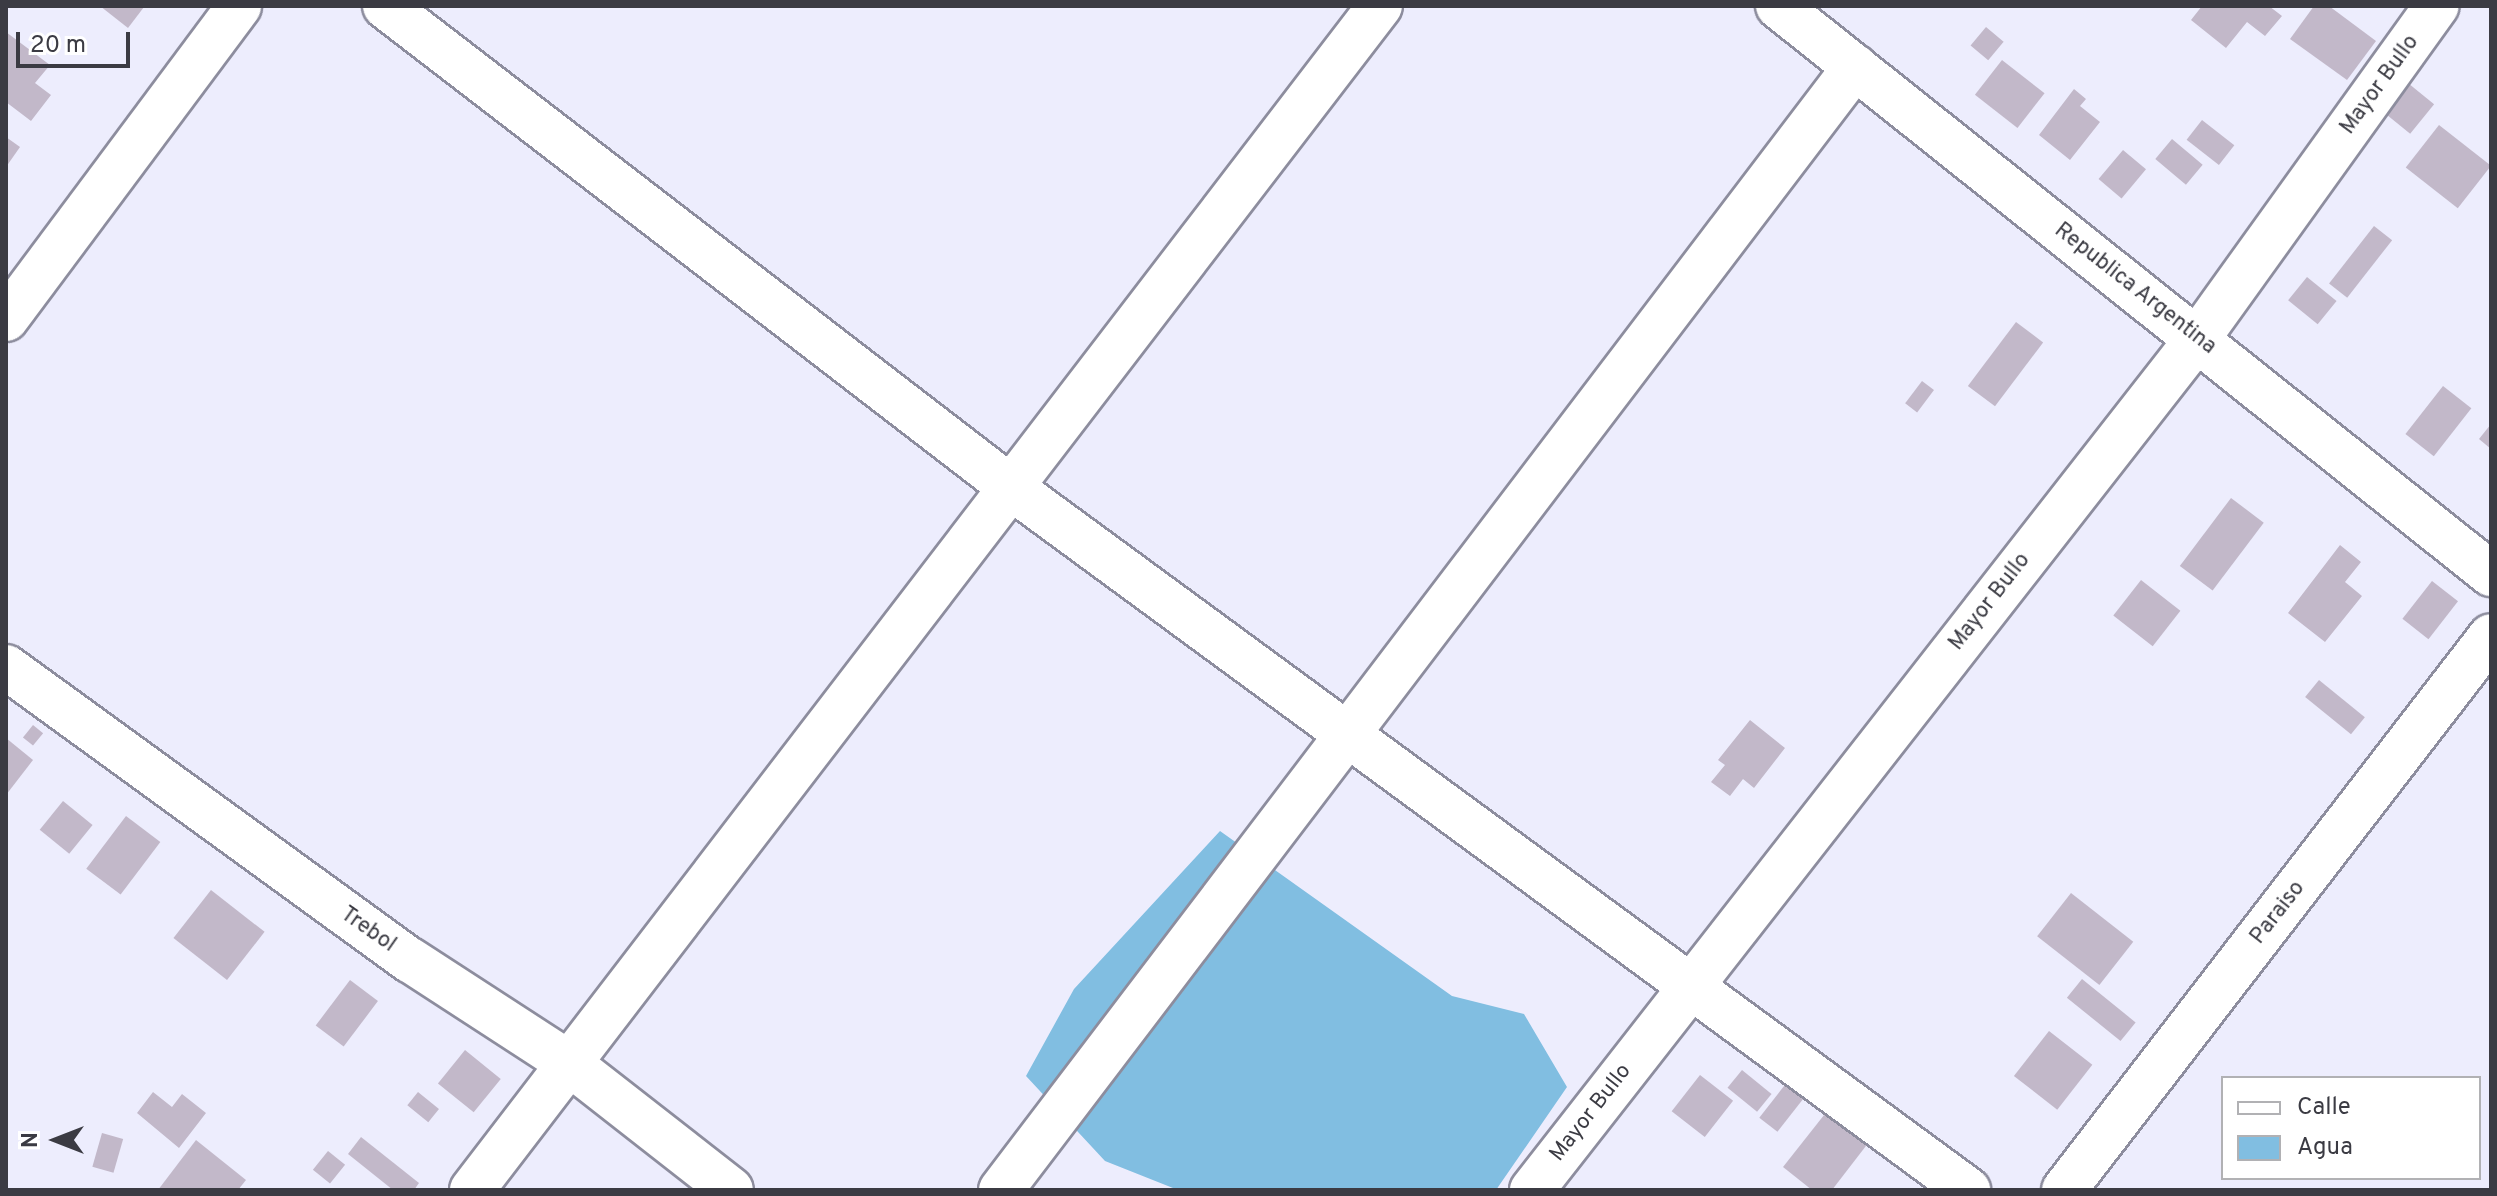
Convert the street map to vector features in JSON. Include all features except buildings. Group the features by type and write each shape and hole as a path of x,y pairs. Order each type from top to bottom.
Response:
{"street":[{"path":"6,319 239,6"},
{"path":"385,6 1009,486 1968,1190"},
{"path":"472,1190 1380,6"},
{"name":"Republica Argentina","path":"1778,6 2491,574"},
{"name":"Mayor Bullo","path":"1532,1190 2198,338 2423,11"},
{"path":"1001,1190 1855,67"},
{"name":"Paraiso","path":"2064,1190 2491,636"},
{"name":"Trebol","path":"6,667 410,960 570,1064 731,1190"}],"water":[{"path":"1220,831 1452,996 1524,1014 1567,1087 1496,1190 1178,1190 1105,1161 1026,1076 1074,989"}]}
